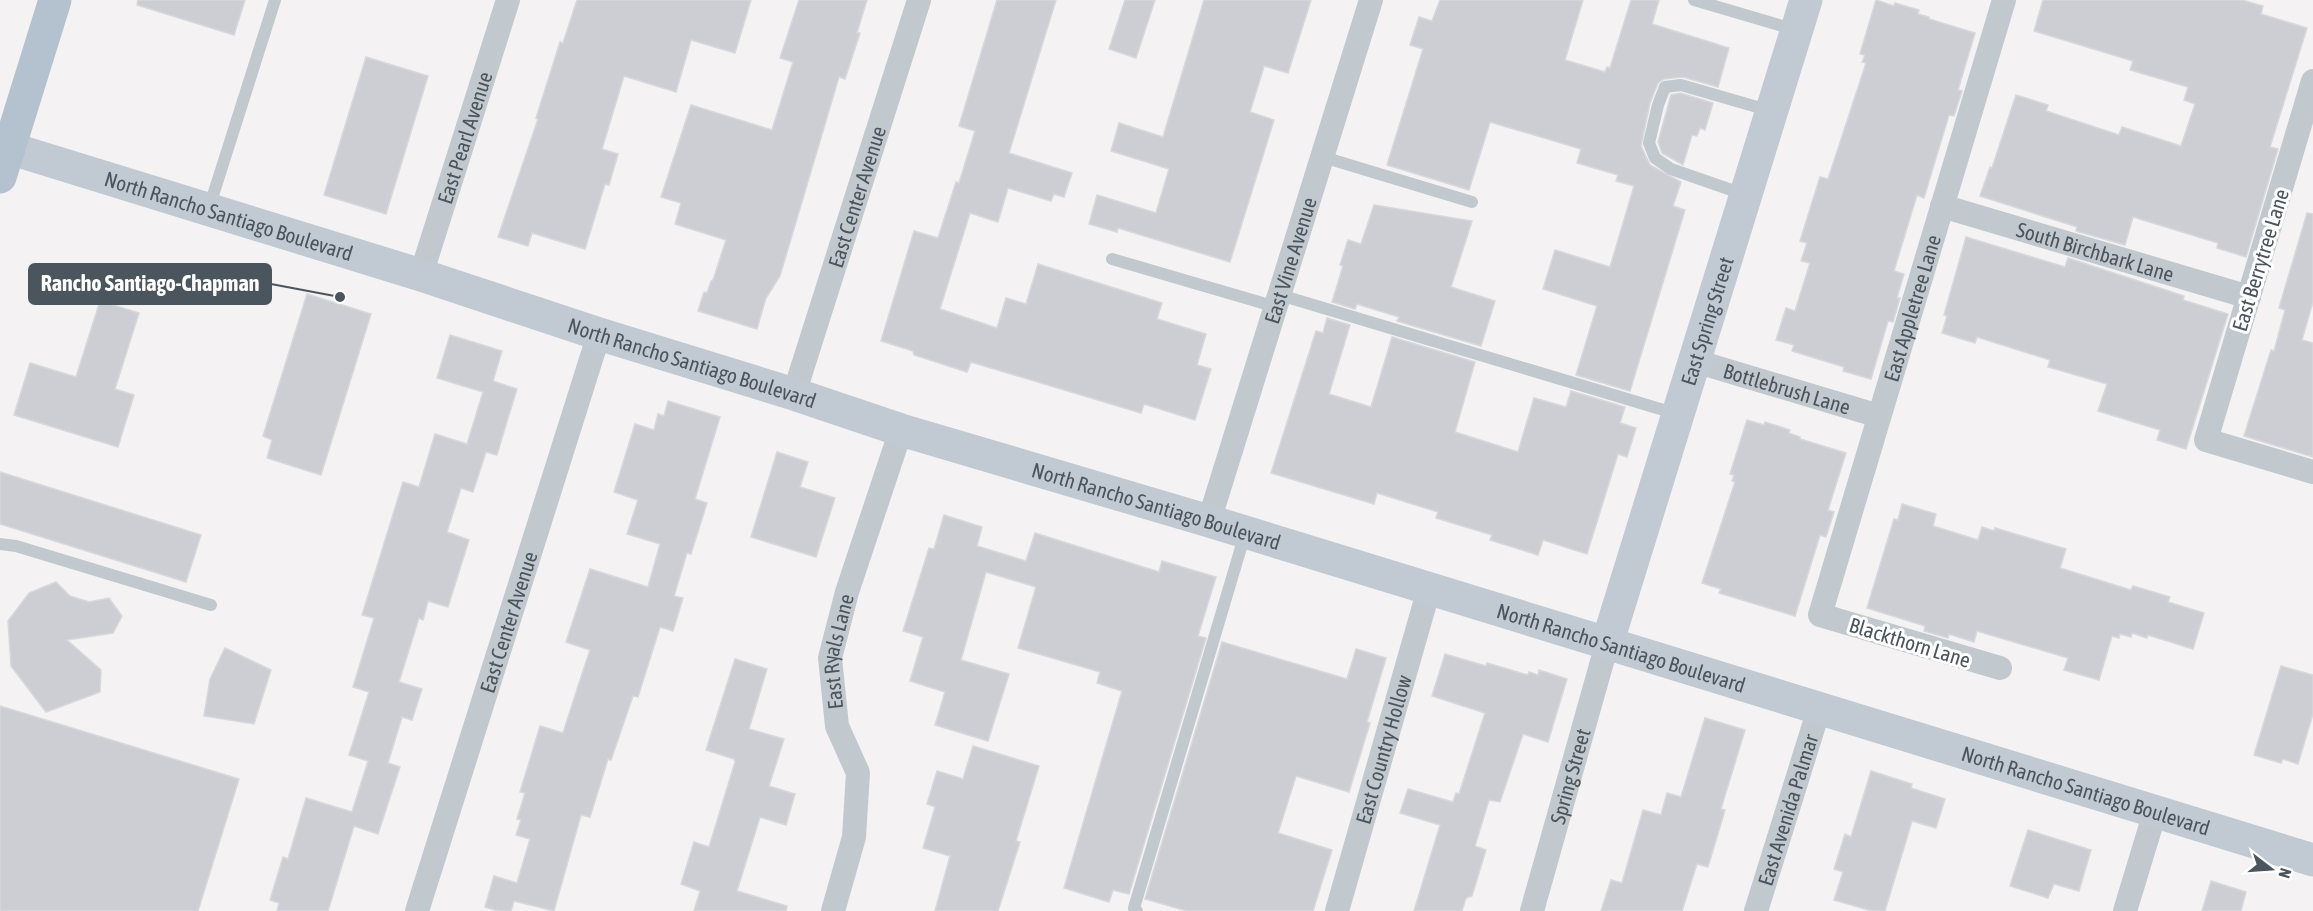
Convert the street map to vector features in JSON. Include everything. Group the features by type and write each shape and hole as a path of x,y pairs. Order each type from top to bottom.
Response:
{"main road":[{"path":"3,157 55,0"}],"street":[{"name":"East Pearl Avenue","path":"421,275 508,0"},
{"name":"East Center Avenue","path":"794,394 919,0"},
{"name":"East Vine Avenue","path":"1209,521 1371,0"},
{"name":"East Spring Street","path":"1607,644 1806,0"},
{"name":"East Appletree Lane","path":"1820,615 2004,0"},
{"name":"East Berrytree Lane","path":"2313,81 2206,440 2313,472"},
{"name":"North Rancho Santiago Boulevard","path":"3,157 208,210 421,275 901,430 1209,521 2313,860"},
{"name":"South Birchbark Lane","path":"1942,206 2249,297"},
{"name":"East Center Avenue","path":"417,911 599,334"},
{"name":"Bottlebrush Lane","path":"1695,361 1879,416"},
{"name":"East Ryals Lane","path":"833,911 854,837 858,773 837,726 830,658 847,592 901,430"},
{"name":"East Country Hollow","path":"1337,911 1429,589"},
{"name":"Blackthorn Lane","path":"1820,615 2000,668"},
{"name":"Spring Street","path":"1532,911 1607,644"},
{"name":"East Avenida Palmar","path":"1756,911 1819,709"},
{"path":"2125,911 2156,812"}],"lane":[{"path":"208,210 274,0"},
{"path":"1694,0 1797,31"},
{"path":"1746,195 1671,169 1655,158 1649,142 1658,105 1665,87 1681,86 1772,111"},
{"path":"1323,157 1472,202"},
{"path":"1112,259 1278,301 1678,414"},
{"path":"1137,911 1134,908 1245,532"},
{"path":"0,544 16,546 211,605"}],"building":[{"path":"138,0 245,0 234,35 137,5"},
{"path":"577,0 751,0 735,53 691,40 676,92 624,76 602,149 618,154 609,185 605,184 585,249 532,233 528,246 498,237 538,119 536,118 560,42 563,43"},
{"path":"799,0 867,0 857,33 860,33 845,79 839,77 780,276 766,298 757,329 698,311 704,292 707,293 713,280 726,240 675,224 681,203 661,197 691,105 772,130 793,62 780,58"},
{"path":"997,0 1056,0 1009,153 1072,173 1064,197 1054,194 1051,201 1008,188 998,222 970,213 940,309 997,328 1006,298 1026,304 1038,264 1162,303 1157,319 1206,334 1197,365 1211,369 1195,420 1144,404 1141,413 971,362 967,372 914,355 913,351 881,341 914,231 938,238 956,182 959,183 975,131 959,126"},
{"path":"1125,0 1155,0 1136,58 1109,49"},
{"path":"1204,0 1311,0 1288,73 1264,66 1250,112 1274,120 1230,262 1118,228 1117,232 1089,224 1097,195 1156,213 1169,169 1111,151 1119,123 1163,137"},
{"path":"1440,0 1583,0 1565,60 1605,72 1607,67 1610,68 1631,0 1659,0 1652,24 1729,48 1718,87 1683,77 1664,79 1658,83 1650,103 1641,146 1650,165 1681,182 1673,206 1685,210 1630,391 1576,375 1597,306 1543,289 1555,250 1610,267 1634,186 1616,181 1618,175 1577,163 1581,149 1490,122 1469,190 1387,165 1423,49 1410,45 1419,17 1432,21"},
{"path":"1876,0 1919,10 1918,14 1929,17 1929,19 1975,33 1958,90 1962,91 1954,116 1949,115 1924,198 1917,195 1894,271 1904,274 1897,298 1900,298 1893,322 1888,321 1871,379 1843,371 1844,367 1792,351 1794,345 1776,340 1786,308 1795,311 1810,263 1801,261 1807,243 1800,241 1820,177 1828,179 1866,63 1862,62 1865,55 1860,54"},
{"path":"2043,0 2242,0 2263,6 2261,14 2307,28 2270,147 2278,149 2246,257 2217,248 2218,243 2133,217 2125,245 2076,231 2077,227 1980,196 1990,167 1992,168 2016,95 2048,105 2046,111 2119,135 2122,127 2181,146 2195,104 2184,100 2188,87 2130,70 2133,61 2034,31"},
{"path":"366,57 428,76 386,214 324,195"},
{"path":"1680,93 1713,103 1705,130 1700,128 1697,136 1692,135 1683,165 1662,153 1658,142 1671,95"},
{"path":"1374,205 1472,221 1451,287 1495,301 1481,346 1397,321 1399,317 1357,304 1355,309 1332,302 1348,240 1361,244"},
{"path":"2307,213 2313,214 2313,302 2302,340 2313,343 2313,457 2244,436 2271,350 2274,351 2285,310 2279,308"},
{"path":"1966,237 2065,267 2068,258 2184,296 2183,300 2228,314 2186,449 2157,440 2160,430 2098,411 2107,384 2048,367 2050,360 1977,337 1975,343 1942,333 1947,316 1944,315"},
{"path":"307,294 371,314 321,475 267,458 272,440 263,436"},
{"path":"100,301 139,313 115,389 134,395 118,447 14,415 30,363 76,377"},
{"path":"1327,318 1350,325 1329,394 1371,407 1392,337 1475,362 1455,432 1518,452 1534,398 1566,407 1571,391 1625,407 1620,423 1636,428 1627,457 1618,454 1587,554 1543,540 1538,555 1490,540 1492,535 1436,518 1438,512 1377,493 1374,504 1271,473 1316,331 1323,333"},
{"path":"450,335 502,351 493,381 517,389 497,455 486,452 473,492 461,488 447,532 469,540 448,607 428,601 423,620 419,618 399,682 422,689 412,720 402,717 388,763 400,767 378,834 354,826 328,911 277,911 279,903 270,900 283,857 288,859 306,798 352,812 368,761 349,755 369,692 353,687 374,618 362,615 403,482 419,487 435,434 467,444 483,392 437,378"},
{"path":"668,401 720,417 695,499 707,503 691,554 687,553 674,596 683,598 673,631 660,627 638,697 633,696 611,760 608,759 590,817 581,815 554,911 514,901 511,911 498,911 485,907 494,876 517,883 530,839 516,835 521,820 517,819 525,793 520,792 540,726 563,733 590,650 566,642 590,569 648,587 660,544 627,534 638,500 614,492 635,424 654,430 658,414 664,416"},
{"path":"1747,420 1764,425 1765,422 1790,430 1789,433 1800,439 1846,453 1828,510 1834,512 1826,537 1820,535 1795,616 1719,593 1721,589 1702,583 1735,482 1732,481 1734,475 1730,474"},
{"path":"777,452 808,462 800,487 835,498 816,557 751,537"},
{"path":"0,472 201,535 186,582 0,524"},
{"path":"1902,504 1936,514 1933,526 1978,540 1982,527 1994,531 1995,528 2066,549 2060,568 2131,590 2133,586 2170,597 2168,602 2204,613 2193,649 2148,635 2147,638 2132,633 2131,637 2120,634 2119,638 2112,636 2099,680 2064,670 2068,658 1977,631 1974,642 1949,634 1948,638 1924,631 1925,626 1867,608 1894,519 1898,520"},
{"path":"944,515 982,527 977,546 1026,561 1035,533 1159,572 1162,561 1216,577 1198,636 1206,638 1129,894 1113,890 1109,902 1064,888 1122,691 1097,683 1100,672 1018,648 1036,587 986,572 961,660 1009,674 988,741 935,725 945,692 910,681 923,637 903,631 929,548 934,549"},
{"path":"56,582 70,596 89,602 109,598 122,616 113,633 67,640 101,670 100,692 46,712 11,666 8,621 29,593"},
{"path":"1222,642 1347,679 1356,649 1386,658 1367,722 1370,723 1349,792 1296,776 1278,833 1332,850 1313,911 1187,911 1145,899"},
{"path":"225,648 271,670 254,724 204,716 210,679"},
{"path":"1445,654 1528,675 1529,672 1538,675 1539,670 1567,679 1548,742 1523,734 1500,802 1489,800 1475,846 1486,850 1472,896 1466,898 1462,911 1414,911 1440,825 1400,813 1408,789 1453,802 1456,793 1459,794 1485,713 1432,696"},
{"path":"735,659 767,669 749,729 784,739 769,786 795,794 786,825 760,817 737,891 787,906 786,911 694,911 700,891 681,884 694,842 709,847 735,762 734,759 706,750"},
{"path":"2281,666 2313,675 2313,714 2298,764 2283,759 2281,763 2254,755"},
{"path":"0,706 239,779 198,911 0,911"},
{"path":"1705,718 1745,730 1721,809 1725,810 1708,867 1697,864 1682,911 1601,911 1611,880 1622,883 1643,810 1661,815 1667,793 1681,797"},
{"path":"973,746 1039,766 1016,841 1020,842 998,911 935,911 950,856 923,848 935,807 927,804 937,771 963,779"},
{"path":"1871,771 1912,784 1911,788 1945,799 1936,828 1912,821 1885,911 1872,911 1834,900 1843,872 1834,869 1845,834 1851,837"},
{"path":"2028,830 2091,850 2079,891 2054,884 2048,898 2010,886"},
{"path":"2211,881 2246,892 2241,911 2202,911"}],"place":[{"name":"Rancho Santiago-Chapman","path":"340,297"}]}
